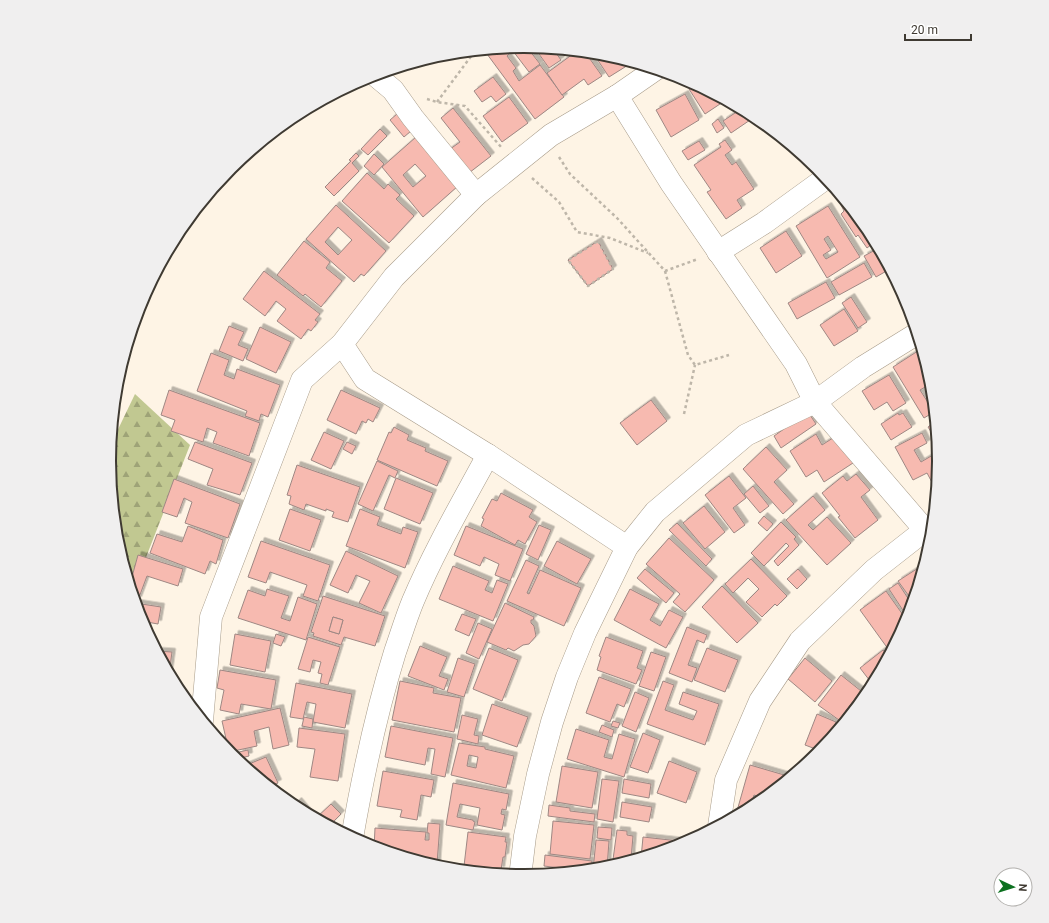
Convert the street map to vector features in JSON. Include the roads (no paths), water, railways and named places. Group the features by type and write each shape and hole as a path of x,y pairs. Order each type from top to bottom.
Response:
{"street":[{"path":"203,713 211,617 302,380 342,344 394,277 476,195 547,138 617,96 650,73"},
{"path":"380,80 393,90 413,118 476,195"},
{"path":"617,96 671,183 796,364 815,402 928,527"},
{"path":"718,252 764,223 821,181"},
{"path":"521,870 525,836 538,774 552,722 567,677 585,633 627,547 655,512 746,435 815,402 863,367 913,336"},
{"path":"342,344 365,379 488,455 627,547"},
{"path":"353,832 373,730 385,684 404,625 433,556 488,455"},
{"path":"721,819 726,780 760,701 800,641 874,570 927,529"}]}
